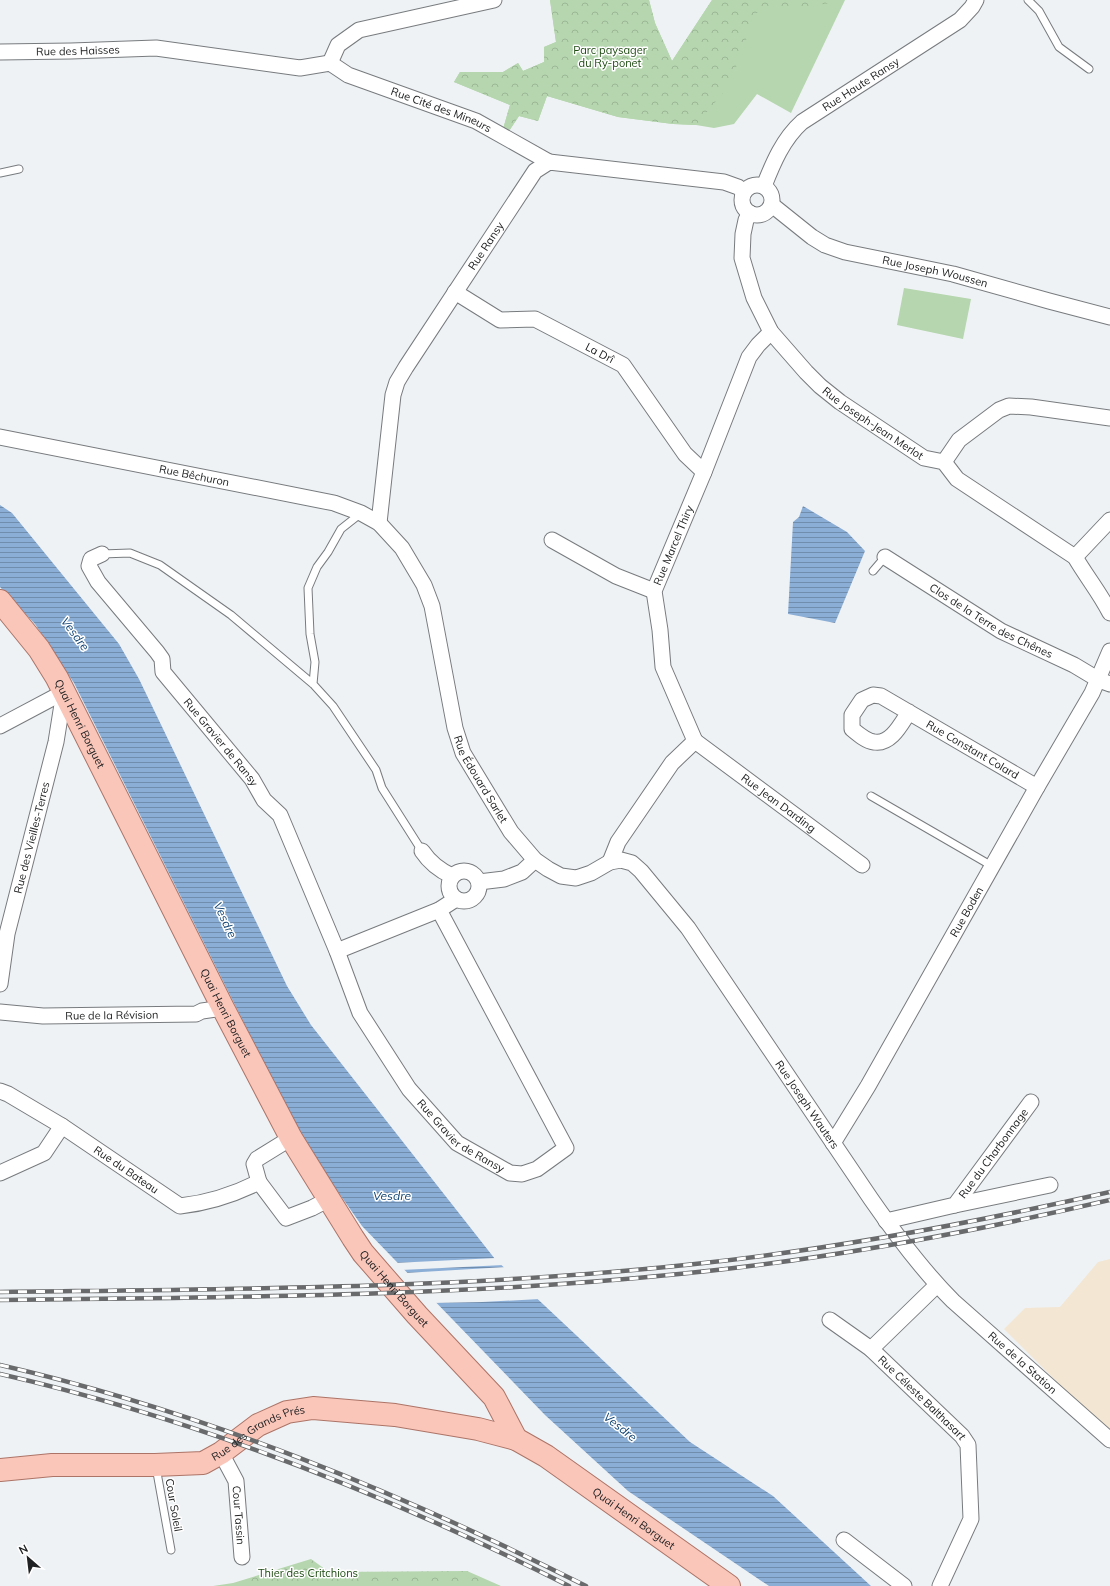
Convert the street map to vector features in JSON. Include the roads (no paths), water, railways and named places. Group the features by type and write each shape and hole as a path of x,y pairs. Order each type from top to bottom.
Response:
{"main road":[{"name":"Quai Henri Borguet","path":"0,601 39,649 72,706 223,1008 291,1138 363,1253 409,1306 494,1397 516,1439 546,1456 729,1586"},
{"path":"478,1429 491,1416 494,1397"},
{"name":"Rue des Grands Prés","path":"0,1470 52,1465 203,1463 221,1453 258,1426 287,1412 313,1408 396,1415 478,1429 516,1439"}],"street":[{"path":"330,63 338,44 359,30 494,0"},
{"name":"Rue Haute Ransy","path":"764,186 780,150 796,127 960,20 972,7 976,0"},
{"name":"Rue des Haisses","path":"0,52 156,48 300,68 330,63"},
{"name":"Rue Cité des Mineurs","path":"330,63 348,75 476,121 549,162"},
{"path":"549,162 724,182 738,187 744,192"},
{"name":"Rue Ransy","path":"379,523 393,395 397,382 535,171 549,162"},
{"path":"755,184 764,186 771,192 772,205 767,212 754,215 743,206 742,196 750,186 755,184"},
{"name":"Rue Joseph Woussen","path":"772,205 812,238 825,245 844,252 953,274 1110,317"},
{"name":"Rue Joseph-Jean Merlot","path":"750,213 743,234 742,258 754,298 770,332 806,372 820,386 840,402 924,458 944,462"},
{"name":"La Drî","path":"455,292 500,320 535,319 623,365 685,454 704,472"},
{"name":"Rue Marcel Thiry","path":"695,740 684,718 663,667 660,630 654,591 704,472 749,357 770,332"},
{"path":"1110,418 1030,407 1009,406 999,410 959,440 944,462 958,479 1074,557 1101,595 1110,613"},
{"name":"Rue Bêchuron","path":"2,438 334,502 361,513 379,523"},
{"path":"1074,557 1110,520"},
{"name":"Rue Édouard Sarlet","path":"379,523 402,548 424,585 432,606 455,728 463,753 503,820 535,860 561,876 576,878 591,873 610,862"},
{"path":"552,540 616,576 654,591"},
{"name":"Rue Gravier de Ransy","path":"102,554 92,559 88,566 98,582 157,652 162,659 163,672 252,778 264,800 280,815 337,951 360,1013 409,1089 457,1143 510,1173 522,1174 537,1169 566,1148 440,910"},
{"name":"Clos de la Terre des Chênes","path":"885,557 1001,631 1074,665 1105,682"},
{"path":"1105,682 1110,650"},
{"name":"Rue Boden","path":"833,1143 868,1086 1037,787 1105,682"},
{"path":"0,726 64,692"},
{"name":"Rue des Vieilles-Terres","path":"0,984 7,934 56,742 64,692"},
{"name":"Rue Constant Colard","path":"909,712 1037,787"},
{"path":"610,862 618,842 672,763 695,740"},
{"name":"Rue Jean Darding","path":"695,740 862,865"},
{"path":"422,852 427,859 439,869 452,876"},
{"path":"479,882 504,879 522,872 535,860"},
{"name":"Rue Joseph Wauters","path":"610,862 621,860 632,863 641,871 682,920 886,1221 937,1285"},
{"path":"461,870 466,870 474,874 479,882 478,892 475,897 465,901 456,899 449,890 452,876 461,870"},
{"path":"337,951 440,910 456,899"},
{"name":"Rue de la Révision","path":"0,1012 43,1016 196,1014 202,1011 223,1008"},
{"name":"Rue du Bateau","path":"0,1091 8,1094 62,1126 180,1206 203,1202 244,1189 259,1182"},
{"name":"Rue du Charbonnage","path":"955,1205 1030,1102"},
{"path":"0,1173 44,1153 62,1126"},
{"path":"291,1138 258,1159 254,1164 259,1182 286,1218 312,1208 329,1199"},
{"name":"Rue du Charbonnage","path":"886,1221 1050,1185"},
{"name":"Rue Céleste Balthasart","path":"871,1349 937,1285"},
{"name":"Rue de la Station","path":"937,1285 953,1301 1110,1440"},
{"name":"Rue Céleste Balthasart","path":"830,1320 871,1349 962,1436 968,1445 971,1518 940,1586"},
{"name":"Cour Tassin","path":"221,1453 236,1480 242,1557"},
{"path":"844,1540 904,1586"}],"lane":[{"path":"1028,0 1039,11 1059,47 1089,68"},
{"path":"0,173 19,169"},
{"path":"313,684 315,662 310,634 308,588 317,567 328,552 341,529 361,513"},
{"path":"102,554 130,553 160,565 231,615 313,684 333,706 376,770 382,788 422,852"},
{"path":"873,571 885,557"},
{"path":"871,796 992,866"},
{"name":"Cour Soleil","path":"155,1464 171,1550"}],"water":[{"name":"Vesdre","path":"0,505 12,513 119,644 139,679 287,986 311,1025 495,1259 690,1442 773,1496 871,1586 769,1586 628,1491 545,1415 362,1226 329,1179 290,1115 74,683 35,624 0,587"},
{"path":"803,506 847,532 865,551 835,623 788,614 793,522 799,517"}],"railway":[{"path":"0,1292 348,1286 435,1283 609,1272 747,1258 852,1243 1007,1214 1110,1192"},
{"path":"0,1300 255,1297 424,1292 594,1282 733,1268 842,1253 1003,1224 1110,1200"},
{"path":"0,1365 76,1384 151,1406 226,1431 299,1458 444,1518 586,1586"},
{"path":"0,1374 74,1392 147,1413 290,1463 431,1521 569,1586"}],"park label":[{"name":"Parc paysager du Ry-ponet","path":"610,56"},
{"name":"Thier des Critchions","path":"308,1573"}]}
